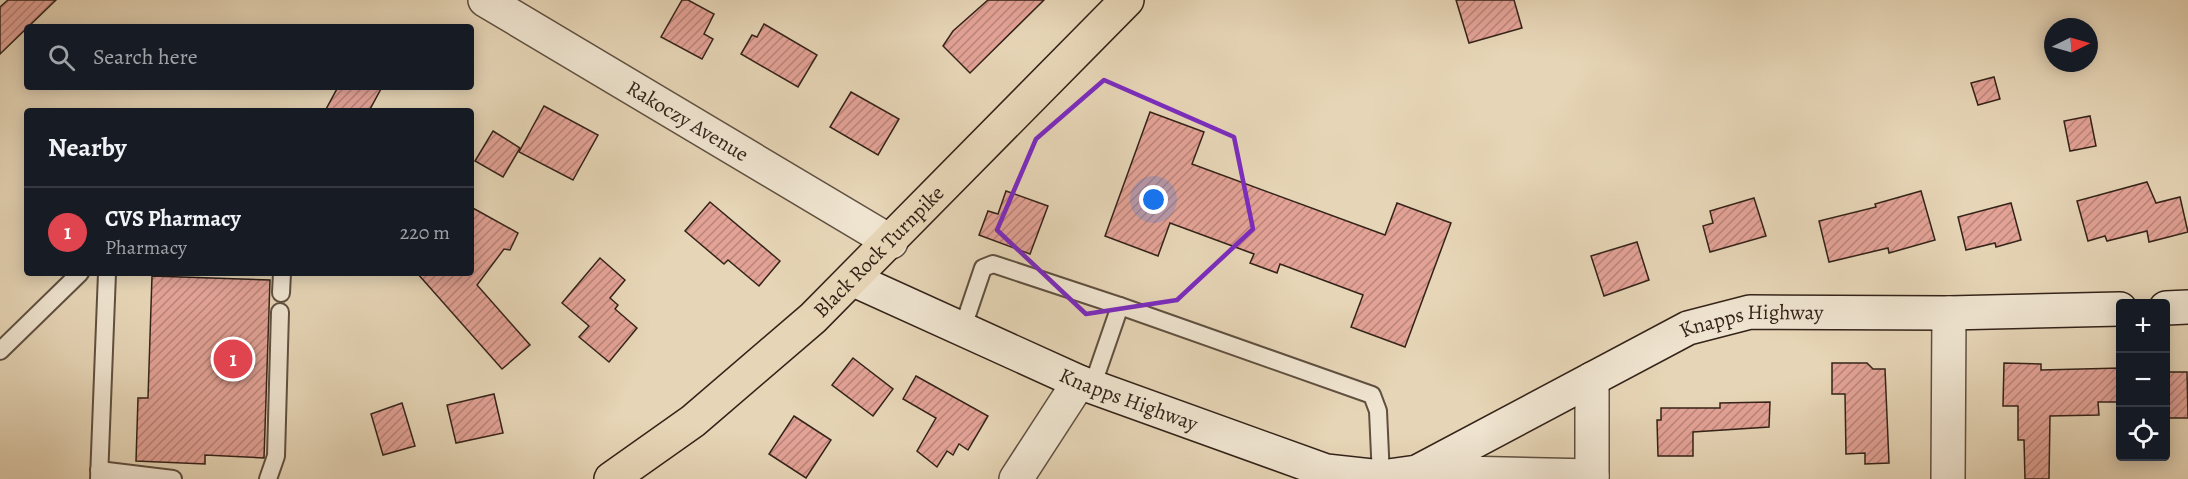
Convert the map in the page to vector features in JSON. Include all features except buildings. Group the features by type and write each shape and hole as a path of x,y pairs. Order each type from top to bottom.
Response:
{"main road":[{"name":"Black Rock Turnpike","path":"611,479 693,421 813,318 891,242 1127,0"}],"street":[{"name":"Rakoczy Avenue","path":"485,0 891,242"},
{"name":"Knapps Highway","path":"852,279 1086,385 1326,471 1403,476 1592,477"},
{"path":"2170,308 2188,307"},
{"name":"Knapps Highway","path":"1403,476 1688,328 1750,312 2116,309"},
{"path":"1948,312 1948,479"},
{"path":"1592,379 1592,477"},
{"path":"1016,479 1086,385"}],"lane":[{"path":"962,330 983,268 993,264 1120,306 1372,395 1403,476"},
{"path":"0,351 77,276"},
{"path":"107,276 99,475 173,479"},
{"path":"281,293 282,276"},
{"path":"1086,385 1120,306"},
{"path":"268,479 276,456 280,312"}],"highlighted area":[{"path":"1104,80 1234,137 1253,229 1177,300 1086,314 997,230 1036,139"}],"place":[{"name":"CVS Pharmacy","path":"233,359"}]}
